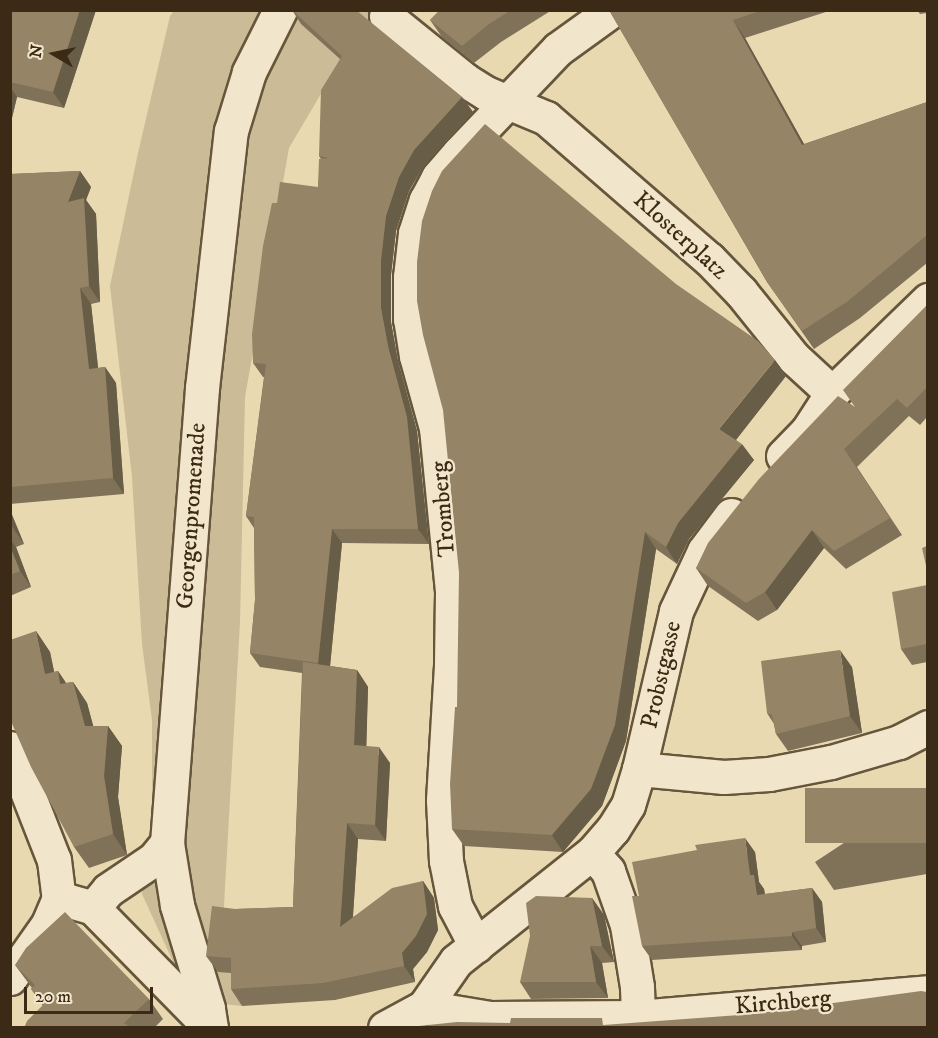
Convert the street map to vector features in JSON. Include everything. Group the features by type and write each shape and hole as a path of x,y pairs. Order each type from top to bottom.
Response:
{"street":[{"name":"Georgenpromenade","path":"211,1028 208,1008 177,905 167,843 202,388 231,131 249,72 280,10"},
{"path":"508,100 558,49 612,10"},
{"name":"Klosterplatz","path":"387,16 465,80 486,93 508,100 546,118 709,259 741,292 801,364 832,393"},
{"name":"Tromberg","path":"476,946 455,906 446,861 443,800 451,664 452,591 436,429 416,356 410,319 410,277 415,233 438,177 508,100"},
{"name":"Probstgasse","path":"385,1028 424,1007 456,961 592,853 613,830 627,805 639,769 676,611 704,551 757,484 808,430 832,393 927,300"},
{"path":"639,769 724,777 769,774 831,762 899,742 927,727"},
{"path":"10,748 54,860 59,898 48,924 13,969"},
{"path":"93,908 108,890 154,859 167,843"},
{"path":"592,853 608,871 617,891 627,925 637,987 638,1017"},
{"path":"59,898 93,908 211,1028"},
{"name":"Kirchberg","path":"424,1007 490,1018 638,1017 927,992"}],"shaded area":[{"path":"174,11 391,11 345,53 289,148 245,397 240,622 223,923 243,974 242,1006 191,1001 142,894 152,817 152,720 142,644 132,477 110,286 138,153 170,16"}],"building":[{"path":"10,10 80,10 53,92 10,82"},
{"path":"292,10 356,10 462,97 414,150 399,177 386,216 381,260 381,308 388,346 407,417 418,529 332,529 318,663 250,653 255,600 254,517 246,516 266,364 253,363 252,334 263,246 272,203 277,203 280,182 318,187 319,159 329,158 319,156 321,90 342,56"},
{"path":"440,10 511,10 462,46 430,20"},
{"path":"609,10 763,10 733,20 802,145 927,102 927,235 848,301 802,331 767,282"},
{"path":"485,124 676,284 758,341 775,360 719,429 742,444 678,523 666,547 645,532 615,725 591,789 552,835 452,829 450,784 455,707 457,707 459,573 443,410 423,335 417,301 417,262 422,221 432,191 442,171"},
{"path":"80,171 68,202 84,198 89,286 80,288 89,369 105,367 113,478 10,487 10,174"},
{"path":"927,305 927,387 907,408 897,399 844,449 890,518 834,551 812,530 765,592 746,603 696,568 708,543 759,479 838,396 855,407 843,390"},
{"path":"10,546 20,571 10,575"},
{"path":"927,546 927,570 922,548"},
{"path":"927,585 927,644 901,649 892,592"},
{"path":"36,631 45,674 58,671 60,684 73,682 85,726 108,726 104,776 113,834 74,847 31,767 10,719 10,640"},
{"path":"840,650 850,716 776,734 772,715 767,713 761,661"},
{"path":"303,662 357,670 354,745 379,747 375,825 347,823 340,927 392,888 423,881 427,914 416,936 402,953 404,966 323,983 231,989 231,958 206,956 212,906 235,909 293,907"},
{"path":"805,788 927,788 927,843 805,843"},
{"path":"745,838 750,875 754,875 757,895 812,888 816,928 792,932 792,936 642,946 632,896 639,896 632,862 697,850 695,845"},
{"path":"536,896 592,898 602,946 590,946 596,982 520,982 530,936 526,903"},
{"path":"65,912 149,999 124,1023 131,1028 24,1028 27,1021 45,1003 31,989 35,985 15,965 26,948"},
{"path":"927,992 927,1028 409,1027 457,1022 510,1023 511,1018 602,1018 603,1025 753,1014"}]}
